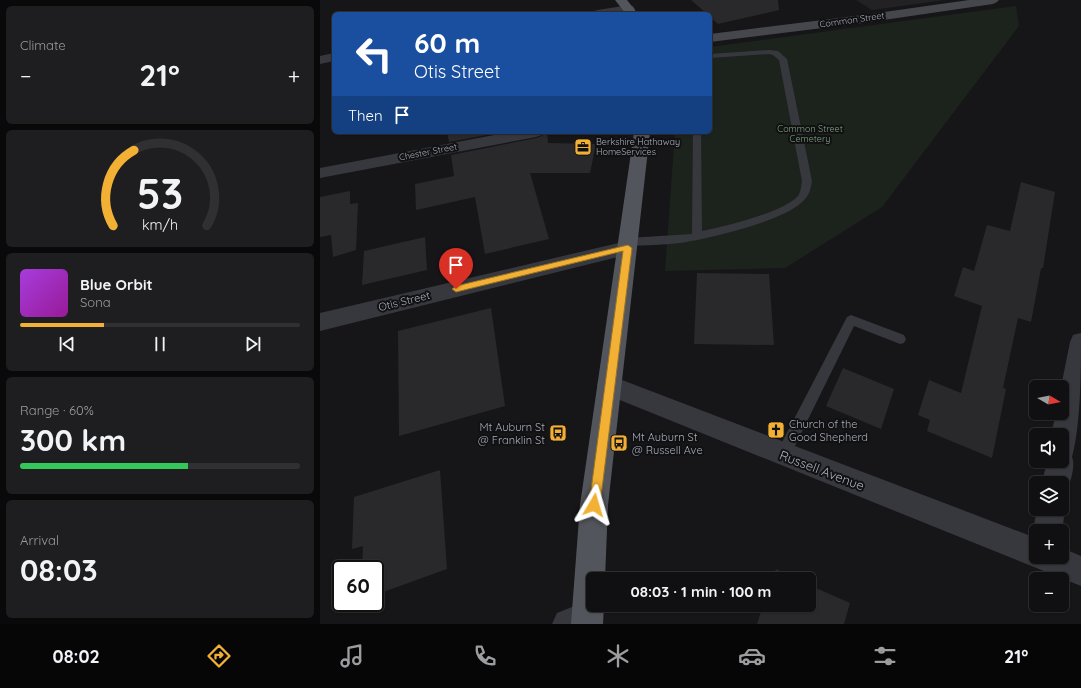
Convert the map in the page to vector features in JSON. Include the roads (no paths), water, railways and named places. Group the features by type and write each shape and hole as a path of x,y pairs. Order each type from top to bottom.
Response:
{"main road":[{"name":"Common Street","path":"712,38 863,19 993,0"},
{"path":"581,622 594,505 642,134"}],"street":[{"path":"608,12 627,8"},
{"path":"320,60 332,57"},
{"name":"Chester Street","path":"320,173 525,134"},
{"name":"Otis Street","path":"320,322 628,244"},
{"path":"1066,428 1081,342"},
{"name":"Russell Avenue","path":"610,385 783,455 1029,550"},
{"path":"1064,564 1081,571"}],"lane":[{"path":"628,244 697,236 725,230 779,212 801,198 806,189 807,181 783,59 775,53 769,52 712,56"},
{"path":"697,134 697,236"},
{"path":"783,455 851,320 900,339"}],"place":[{"name":"Berkshire Hathaway HomeServices","path":"583,147"},
{"name":"Church of the Good Shepherd","path":"776,430"},
{"name":"Mt Auburn St @ Franklin St","path":"558,433"},
{"name":"Mt Auburn St @ Russell Ave","path":"619,443"}],"park label":[{"name":"Common Street Cemetery","path":"810,134"}]}
